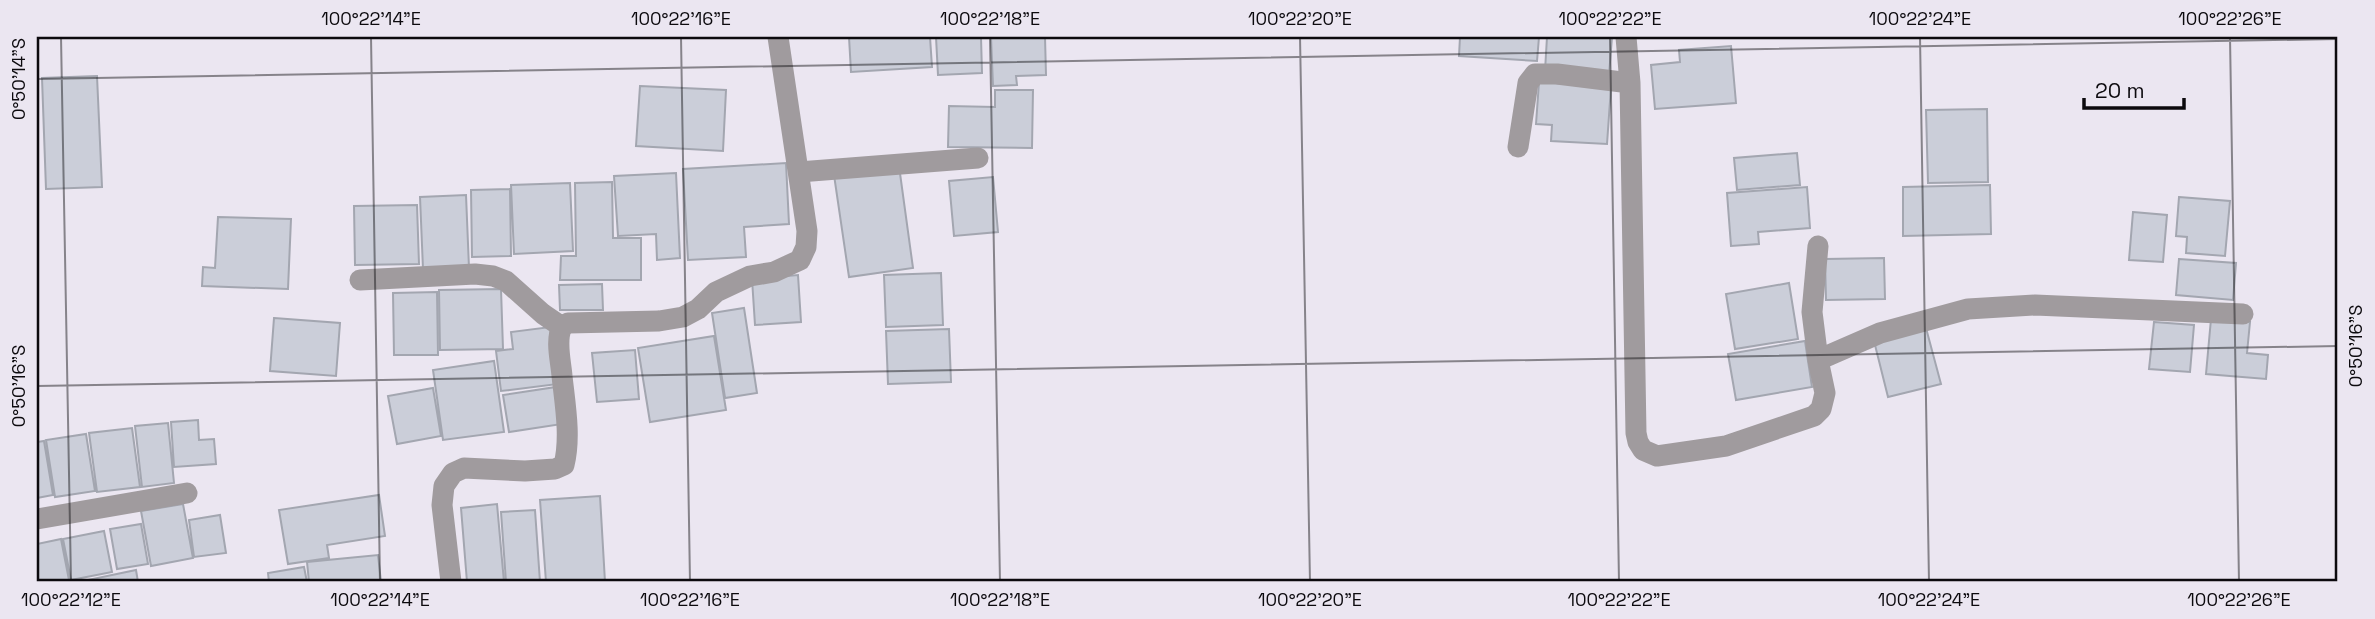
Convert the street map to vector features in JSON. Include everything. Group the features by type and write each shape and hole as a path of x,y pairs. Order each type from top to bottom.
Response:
{"street":[{"path":"451,582 442,505 444,486 453,473 464,468 555,470 564,465 567,454 559,339 562,327 568,323 659,321 683,317 698,309 716,292 750,276 774,272 800,260 806,247 807,231 778,37"},
{"path":"1626,37 1630,83 1636,433 1643,450 1657,456 1727,446 1814,416 1821,409 1825,393 1812,312 1818,246"},
{"path":"1518,147 1528,83 1535,74 1630,83"},
{"path":"799,172 978,158"},
{"path":"360,280 475,274 493,276 506,281 562,327"},
{"path":"1818,360 1880,333 1968,309 2035,305 2243,314"},
{"path":"37,519 187,493"}],"building":[{"path":"849,37 930,37 932,67 851,72"},
{"path":"936,37 981,37 982,73 938,75"},
{"path":"991,37 1045,37 1046,75 1016,76 1017,85 993,86"},
{"path":"1460,37 1539,37 1537,61 1459,56"},
{"path":"1547,37 1612,37 1609,75 1545,71"},
{"path":"1731,46 1736,103 1655,109 1651,65 1680,62 1679,50"},
{"path":"97,76 102,187 46,189 42,78"},
{"path":"1539,82 1611,87 1607,144 1551,141 1552,125 1536,124"},
{"path":"640,86 726,90 723,151 636,146"},
{"path":"995,90 1033,90 1032,148 948,147 949,106 995,107"},
{"path":"1987,109 1988,182 1928,183 1926,110"},
{"path":"1797,153 1800,185 1737,190 1734,158"},
{"path":"786,163 789,224 744,227 746,257 688,260 683,169"},
{"path":"899,166 913,268 849,277 834,175"},
{"path":"676,173 680,258 657,260 656,234 618,236 614,176"},
{"path":"993,177 998,232 954,236 949,181"},
{"path":"612,182 613,238 641,238 641,280 560,280 561,256 576,256 575,183"},
{"path":"570,183 573,251 514,254 511,185"},
{"path":"1990,185 1991,234 1903,236 1903,187"},
{"path":"1807,187 1810,228 1758,232 1759,244 1731,246 1727,193"},
{"path":"510,189 511,256 472,257 471,190"},
{"path":"466,195 469,268 423,269 420,197"},
{"path":"2179,197 2230,201 2225,256 2186,253 2187,237 2176,236"},
{"path":"417,205 419,264 355,265 354,206"},
{"path":"2133,212 2167,215 2163,262 2129,260"},
{"path":"218,217 291,219 288,289 202,286 203,267 215,268"},
{"path":"1884,258 1885,299 1826,300 1825,259"},
{"path":"2179,259 2236,263 2233,300 2176,295"},
{"path":"941,273 943,325 886,327 884,275"},
{"path":"798,275 801,322 755,325 752,279"},
{"path":"1789,283 1798,339 1735,349 1726,294"},
{"path":"602,284 603,310 560,310 559,285"},
{"path":"501,289 503,349 440,350 439,290"},
{"path":"437,292 438,355 394,355 393,293"},
{"path":"744,308 757,393 725,398 712,313"},
{"path":"274,318 340,323 336,376 270,371"},
{"path":"2211,319 2250,322 2247,353 2268,355 2266,379 2206,374"},
{"path":"2154,322 2194,325 2190,372 2149,369"},
{"path":"550,327 558,384 501,391 496,351 513,349 511,332"},
{"path":"1926,328 1941,384 1888,397 1874,341"},
{"path":"949,329 951,382 888,384 886,331"},
{"path":"714,336 726,410 650,422 638,348"},
{"path":"1805,341 1812,387 1736,400 1728,354"},
{"path":"635,350 639,399 597,402 592,353"},
{"path":"494,361 504,432 443,440 433,370"},
{"path":"556,387 562,424 509,432 503,395"},
{"path":"433,388 441,436 397,444 388,396"},
{"path":"198,420 199,440 214,439 216,464 174,467 171,422"},
{"path":"168,423 174,483 142,487 135,426"},
{"path":"132,428 140,487 97,492 89,433"},
{"path":"86,434 95,491 55,497 46,440"},
{"path":"44,441 53,495 37,498 37,442"},
{"path":"379,495 385,536 327,545 329,558 288,564 279,510"},
{"path":"600,496 605,582 546,582 540,500"},
{"path":"183,504 193,558 151,566 141,511"},
{"path":"497,504 504,582 467,582 461,508"},
{"path":"535,510 540,582 506,582 501,512"},
{"path":"220,515 226,553 194,557 189,520"},
{"path":"141,524 148,564 117,569 110,529"},
{"path":"104,531 112,572 71,580 63,539"},
{"path":"61,539 69,580 37,582 37,544"},
{"path":"378,555 381,582 309,582 307,562"},
{"path":"304,567 307,582 269,582 268,573"},
{"path":"136,570 138,582 83,582 83,581"}]}
